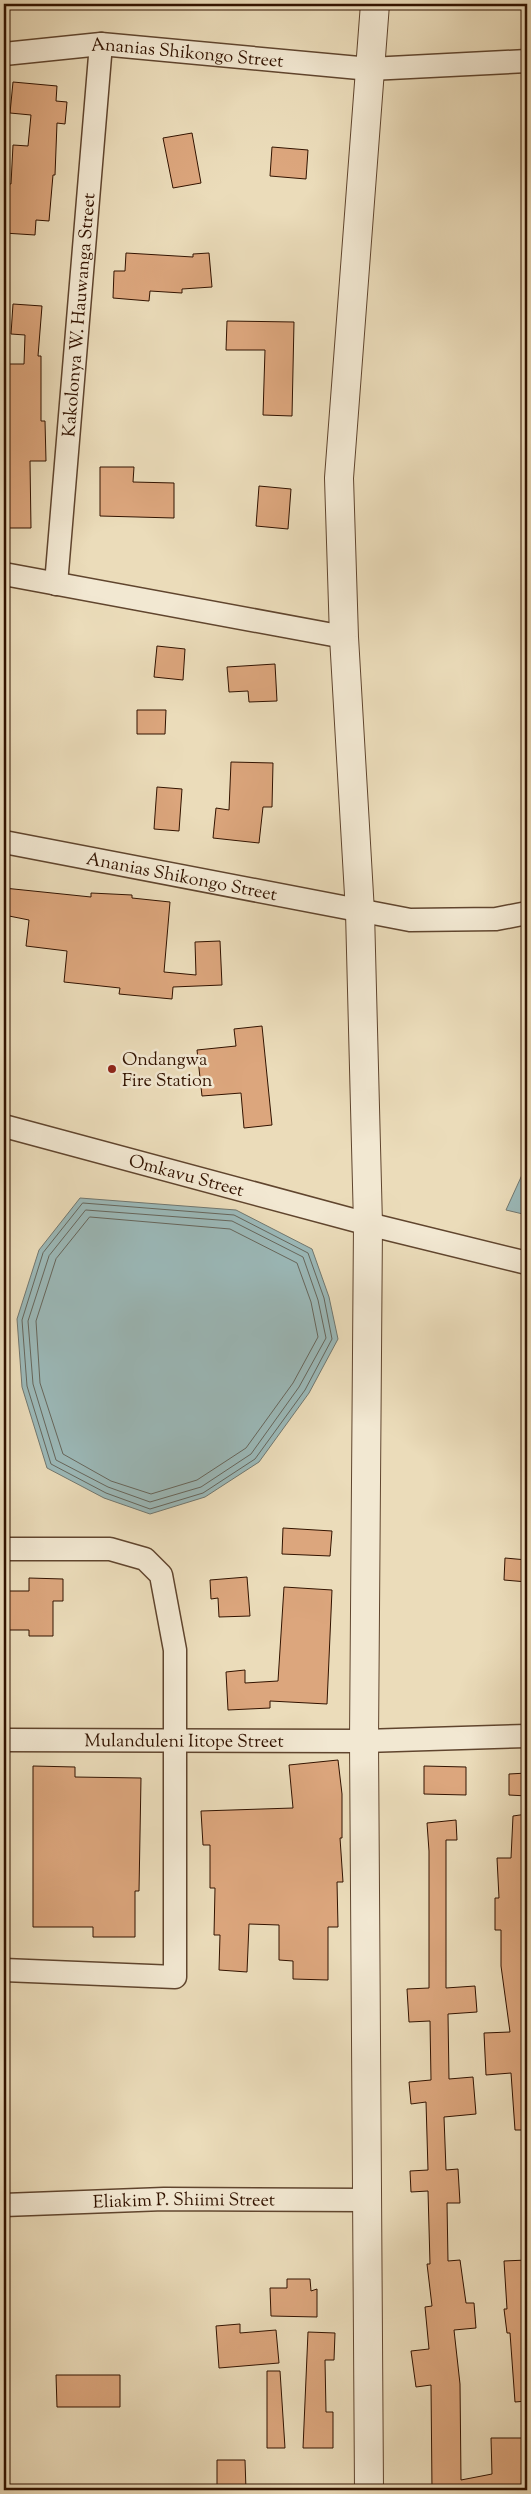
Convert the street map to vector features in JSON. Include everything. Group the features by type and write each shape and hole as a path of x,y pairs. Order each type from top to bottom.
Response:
{"street":[{"path":"369,2490 365,2200 364,1741 368,1224 360,912 344,637 339,478 375,4"},
{"name":"Ananias Shikongo Street","path":"4,54 101,44 370,69 527,62"},
{"name":"Kakolonya W. Hauwanga Street","path":"56,584 101,44"},
{"path":"4,574 344,637"},
{"name":"Ananias Shikongo Street","path":"4,842 360,912 410,920 496,919 527,913"},
{"name":"Omkavu Street","path":"4,1126 368,1224 527,1263"},
{"path":"4,1550 110,1549 145,1559 161,1575 175,1650 176,1977 4,1970"},
{"name":"Mulanduleni Iitope Street","path":"4,1740 364,1741 527,1736"},
{"name":"Eliakim P. Shiimi Street","path":"4,2205 164,2199 365,2200"}],"water":[{"path":"527,1164 527,1215 506,1210"},
{"path":"80,1198 236,1210 312,1249 329,1297 338,1339 309,1393 259,1462 205,1497 150,1514 104,1498 47,1468 22,1387 17,1319 39,1250"}],"building":[{"path":"13,82 57,86 56,101 67,102 65,124 57,123 55,175 53,175 49,221 36,220 35,235 4,233 4,183 11,184 13,145 28,146 31,115 10,113"},
{"path":"192,133 201,183 173,188 163,138"},
{"path":"272,147 308,150 306,179 270,176"},
{"path":"126,253 193,257 193,254 209,253 212,287 182,289 182,293 150,291 149,301 113,298 114,271 125,271"},
{"path":"13,304 42,306 38,356 41,356 41,421 45,421 46,461 30,461 31,528 4,528 4,364 24,364 25,335 11,334"},
{"path":"227,321 294,322 292,416 263,415 265,350 226,350"},
{"path":"100,467 134,467 133,482 174,483 174,518 100,516"},
{"path":"259,486 291,489 288,529 256,526"},
{"path":"157,646 185,649 183,680 154,677"},
{"path":"275,664 277,701 249,702 248,691 229,692 227,667"},
{"path":"137,710 166,710 165,734 137,734"},
{"path":"231,762 273,763 272,807 263,807 259,843 213,838 216,808 229,810"},
{"path":"157,787 182,789 179,831 154,829"},
{"path":"4,888 91,897 91,893 132,895 132,898 170,902 164,972 196,975 195,942 220,941 222,985 173,987 172,999 119,994 120,988 64,982 67,951 26,946 29,920 4,915"},
{"path":"262,1026 272,1125 244,1128 241,1093 202,1096 197,1050 236,1046 234,1029"},
{"path":"283,1528 332,1531 330,1556 282,1554"},
{"path":"505,1558 527,1560 527,1582 504,1580"},
{"path":"247,1577 250,1616 219,1617 218,1598 211,1599 210,1580"},
{"path":"29,1578 63,1579 63,1601 53,1601 53,1636 29,1636 29,1630 4,1630 4,1591 29,1591"},
{"path":"284,1587 332,1590 327,1704 270,1701 270,1708 228,1710 226,1672 245,1670 245,1683 278,1681"},
{"path":"338,1760 342,1794 342,1838 340,1838 343,1882 337,1882 338,1927 328,1927 328,1980 293,1979 293,1961 279,1960 279,1925 249,1924 247,1972 219,1970 220,1935 214,1935 215,1888 210,1888 210,1845 203,1845 201,1811 293,1808 289,1765"},
{"path":"33,1766 75,1767 75,1777 141,1778 139,1891 135,1891 135,1937 93,1937 93,1927 33,1927"},
{"path":"424,1766 466,1767 466,1795 424,1794"},
{"path":"527,1773 527,1796 509,1795 509,1774"},
{"path":"527,1814 527,2130 515,2130 511,2073 486,2075 484,2033 510,2032 501,1966 501,1930 495,1930 495,1898 499,1898 497,1858 511,1858 513,1816"},
{"path":"456,1820 457,1840 446,1840 446,1988 475,1986 477,2012 448,2014 449,2079 473,2077 476,2114 444,2117 446,2170 458,2169 460,2203 447,2203 448,2261 460,2260 466,2303 474,2303 476,2328 454,2330 460,2384 461,2480 492,2474 491,2438 527,2438 527,2490 432,2490 431,2385 416,2387 411,2351 429,2349 425,2307 432,2306 427,2264 430,2264 428,2191 411,2192 410,2171 428,2170 426,2102 411,2104 409,2082 431,2080 430,2021 409,2022 407,1989 429,1988 429,1851 427,1823"},
{"path":"527,2260 527,2401 515,2402 510,2333 507,2333 504,2309 507,2309 504,2261"},
{"path":"287,2279 310,2279 311,2291 317,2289 317,2317 271,2316 270,2288 287,2288"},
{"path":"240,2324 240,2333 276,2330 279,2363 219,2368 216,2326"},
{"path":"308,2332 335,2333 334,2360 325,2360 326,2412 333,2412 333,2448 303,2448"},
{"path":"267,2371 280,2371 285,2448 267,2448"},
{"path":"56,2375 120,2375 120,2407 57,2407"},
{"path":"217,2460 245,2460 246,2490 217,2490"}],"place":[{"name":"Ondangwa Fire Station","path":"112,1069"}]}
